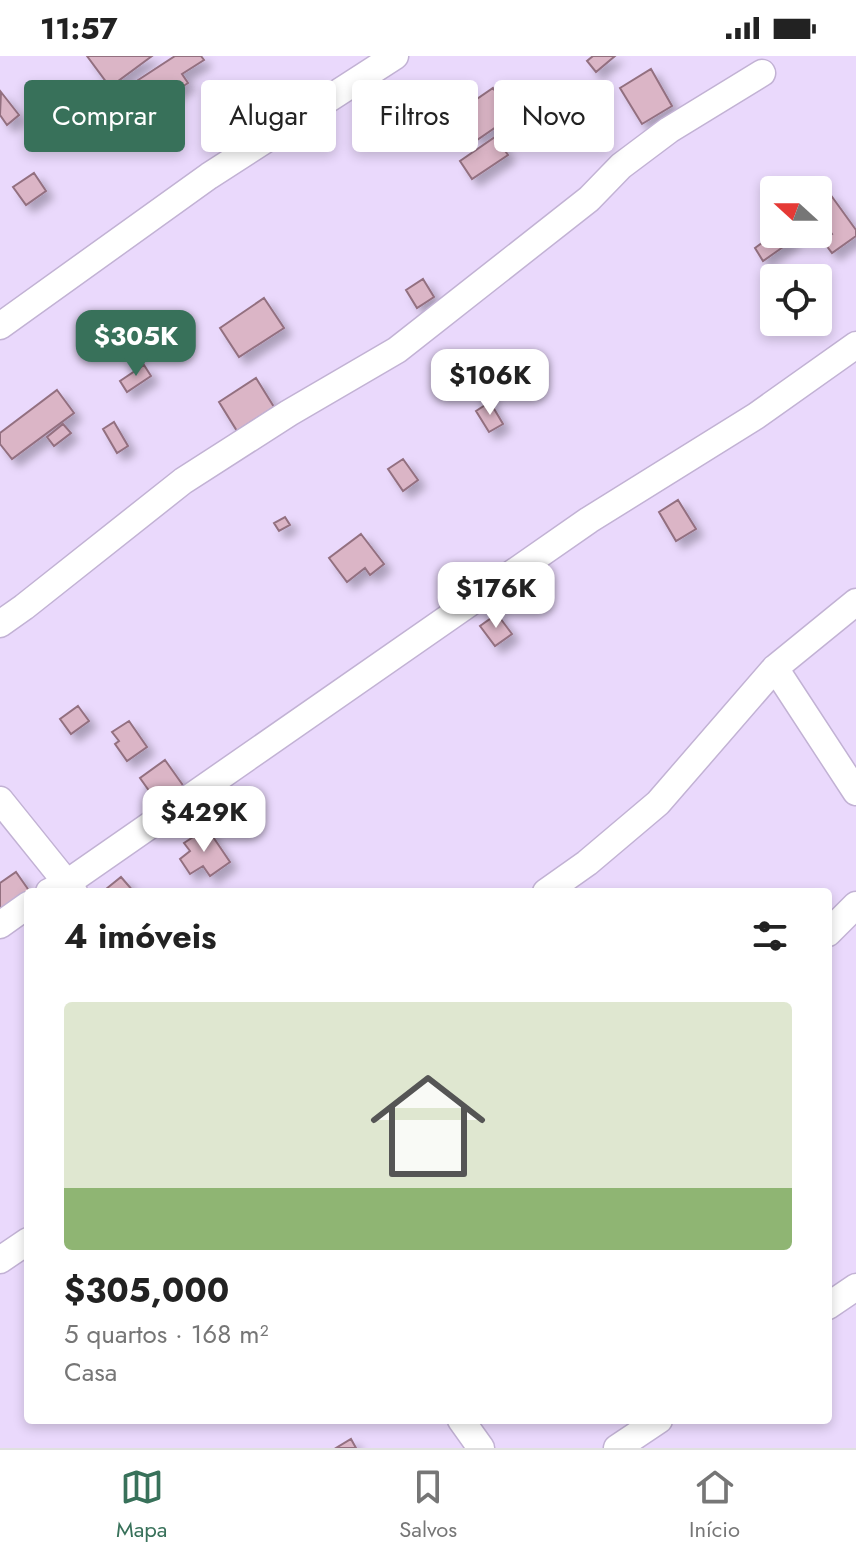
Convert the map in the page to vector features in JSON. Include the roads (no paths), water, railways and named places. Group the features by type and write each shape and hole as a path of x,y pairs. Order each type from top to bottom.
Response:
{"street":[{"path":"0,326 209,176 395,56"},
{"path":"0,624 183,481 289,413 397,350 589,199 621,166 669,130 762,73"},
{"path":"65,888 589,520 756,416 856,345"},
{"path":"552,888 587,863 658,803 775,668 856,602"},
{"path":"775,668 856,792"},
{"path":"0,800 63,888"},
{"path":"832,929 856,905"},
{"path":"0,925 24,908"},
{"path":"0,1260 24,1244"},
{"path":"832,1303 856,1287"},
{"path":"464,1424 481,1448"},
{"path":"617,1448 653,1424"}]}
